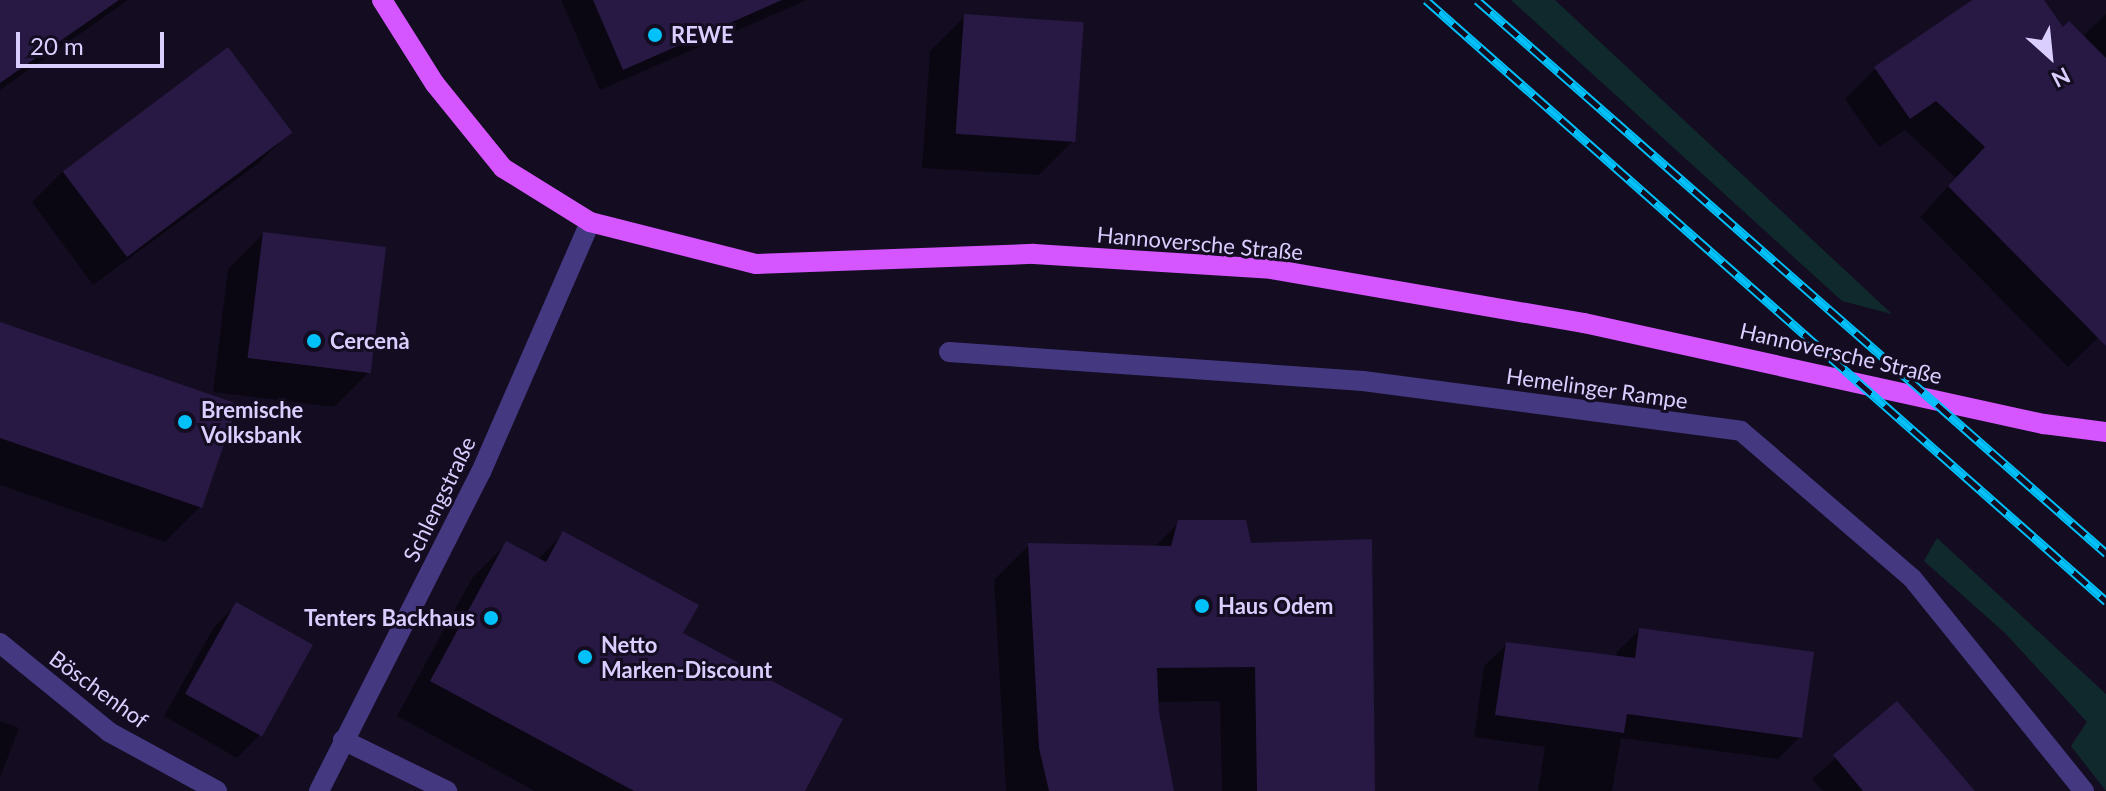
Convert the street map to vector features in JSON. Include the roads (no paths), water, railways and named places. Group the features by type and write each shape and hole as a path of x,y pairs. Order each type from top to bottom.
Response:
{"main road":[{"name":"Hannoversche Straße","path":"382,0 435,84 503,168 590,222 756,264 1034,254 1271,269 1584,323 2044,424 2106,432"}],"street":[{"name":"Schlengstraße","path":"319,791 481,472 590,222"},
{"name":"Hemelinger Rampe","path":"949,352 1363,381 1741,431 1912,578 2084,791"},
{"name":"Böschenhof","path":"0,643 109,732 217,791"},
{"path":"343,740 447,791"}],"railway":[{"path":"1426,0 2106,601"},
{"path":"1477,0 2106,553"}],"place":[{"name":"REWE","path":"655,35"},
{"name":"Cercenà","path":"314,341"},
{"name":"Bremische Volksbank","path":"185,422"},
{"name":"Haus Odem","path":"1202,606"},
{"name":"Tenters Backhaus","path":"491,618"},
{"name":"Netto Marken-Discount","path":"585,657"}]}
